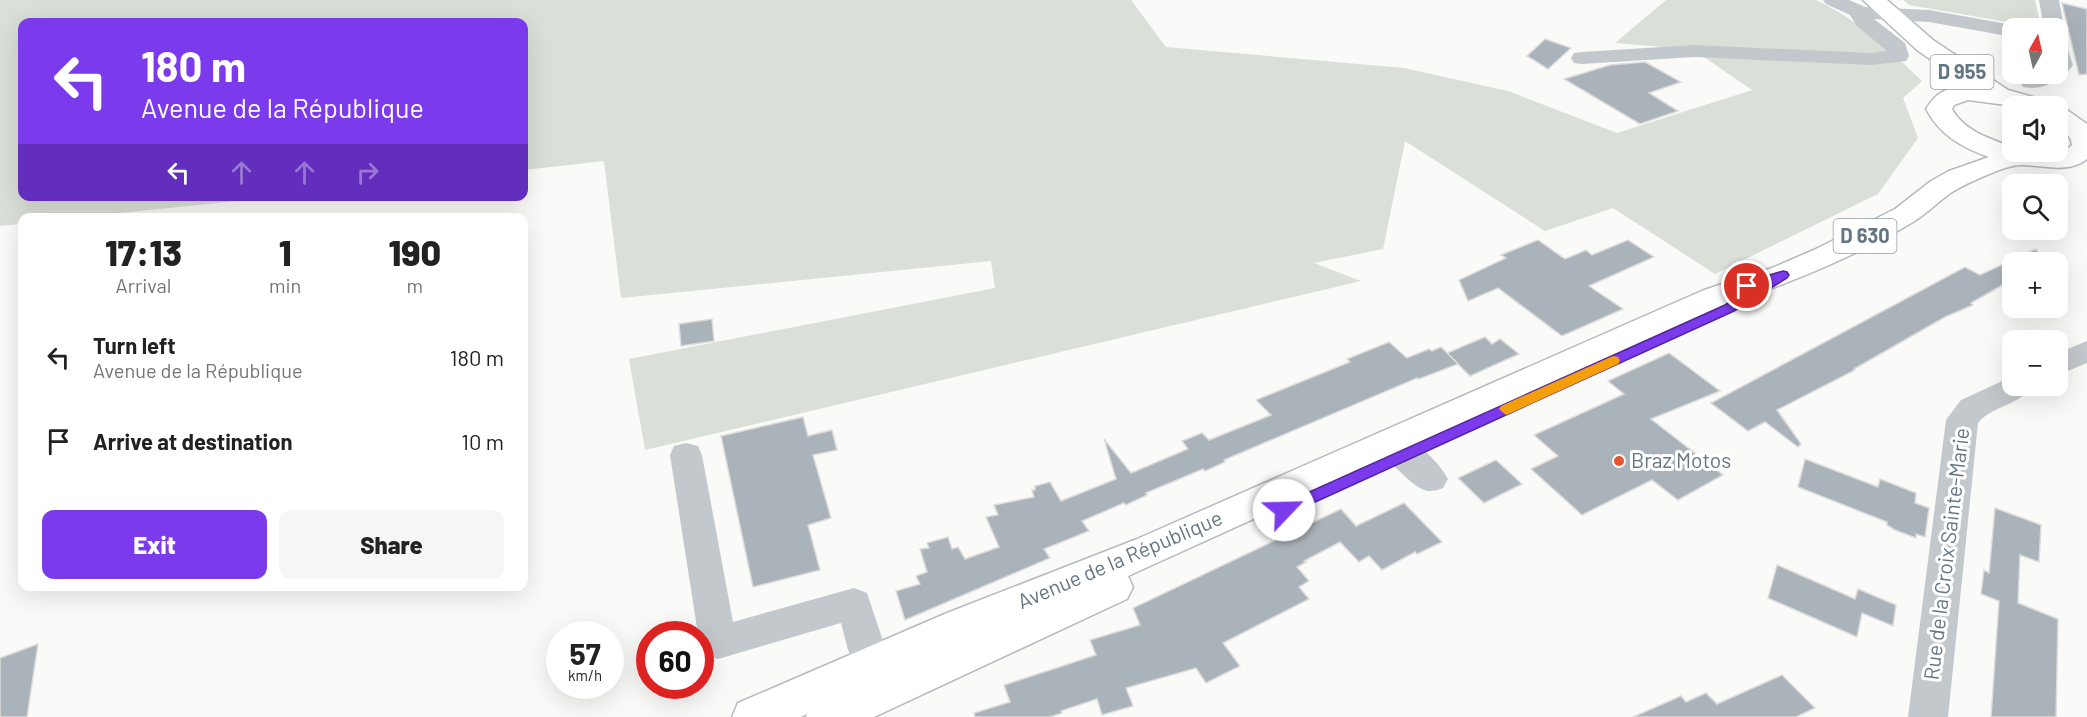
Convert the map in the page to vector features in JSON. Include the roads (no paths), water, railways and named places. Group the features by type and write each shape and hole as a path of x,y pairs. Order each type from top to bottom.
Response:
{"main road":[{"name":"D 955","path":"1874,9 2001,96"},
{"name":"D 955","path":"1925,45 1948,83 1947,98"},
{"path":"2001,96 1970,94 1947,98 1941,103 1939,113 1944,121 1959,134 2002,152"},
{"path":"2068,104 2087,107"},
{"path":"2068,126 2086,144 2068,154"},
{"name":"Avenue de la République","path":"1941,187 1962,152 1963,147 1959,134"},
{"name":"Avenue de la République","path":"754,717 880,677 1409,459 1729,308 1783,275 1891,223 1922,203 1941,187 2002,161"},
{"name":"Avenue de la République","path":"828,717 880,677"}],"street":[{"path":"1833,0 2002,30"},
{"path":"2049,0 2053,18"},
{"path":"1582,58 1683,51 1871,59 1898,56 1897,48 1864,22 1874,9"},
{"path":"2033,96 2044,84"},
{"path":"2068,360 2087,351"},
{"name":"Rue de la Croix Sainte-Marie","path":"1928,717 1962,420 1978,404 2002,393"},
{"path":"686,455 718,642 854,604 861,634 880,677"}],"place":[{"name":"Braz Motos","path":"1619,461"}]}
